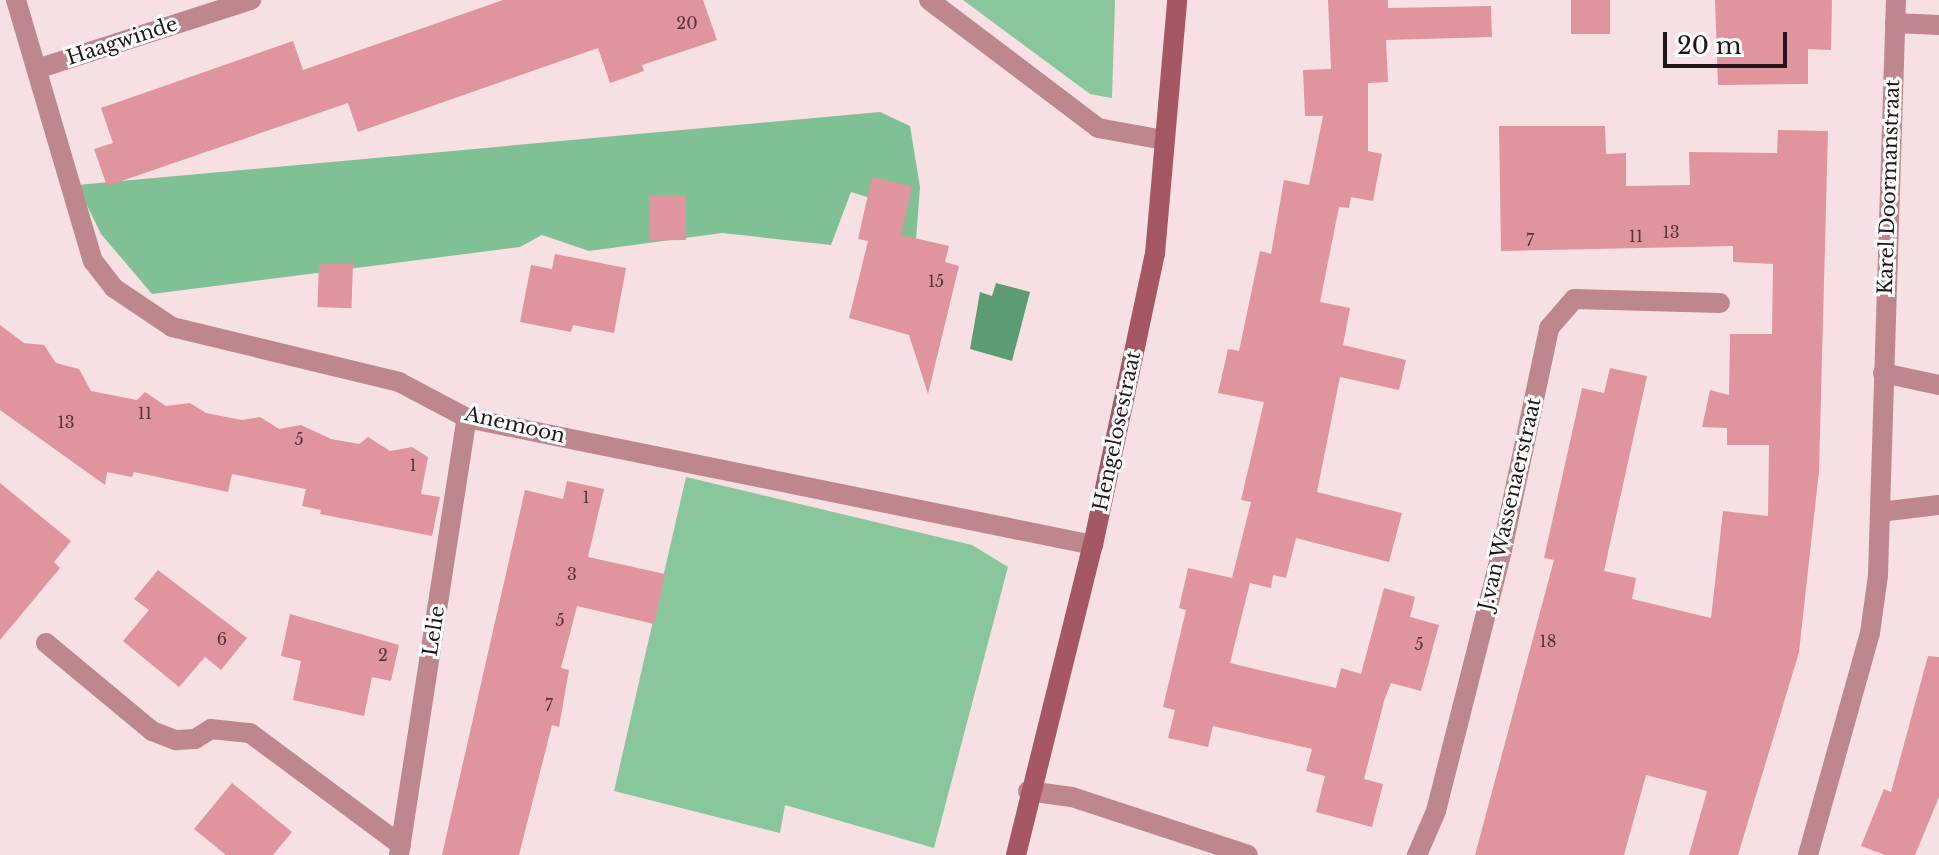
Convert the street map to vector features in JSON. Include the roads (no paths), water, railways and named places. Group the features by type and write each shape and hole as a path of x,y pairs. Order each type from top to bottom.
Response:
{"main road":[{"name":"Hengelosestraat","path":"1016,855 1028,791 1093,545 1155,254 1177,0"}],"street":[{"name":"Anemoon","path":"16,0 40,68 62,164 93,261 114,288 172,327 399,382 467,418 1093,545"},
{"name":"Haagwinde","path":"40,68 251,0"},
{"path":"929,0 1098,128 1164,140"},
{"name":"Karel Doormanstraat","path":"1808,855 1870,633 1880,512 1896,0"},
{"path":"1895,23 1939,25"},
{"name":"J.van Wassenaerstraat","path":"1417,855 1436,811 1502,550 1549,328 1574,299 1720,303"},
{"path":"1883,373 1939,385"},
{"name":"Lelie","path":"46,643 152,731 176,740 195,739 211,729 250,733 400,850 467,418"},
{"path":"1880,512 1939,505"},
{"path":"1028,791 1072,797 1248,855"}]}
